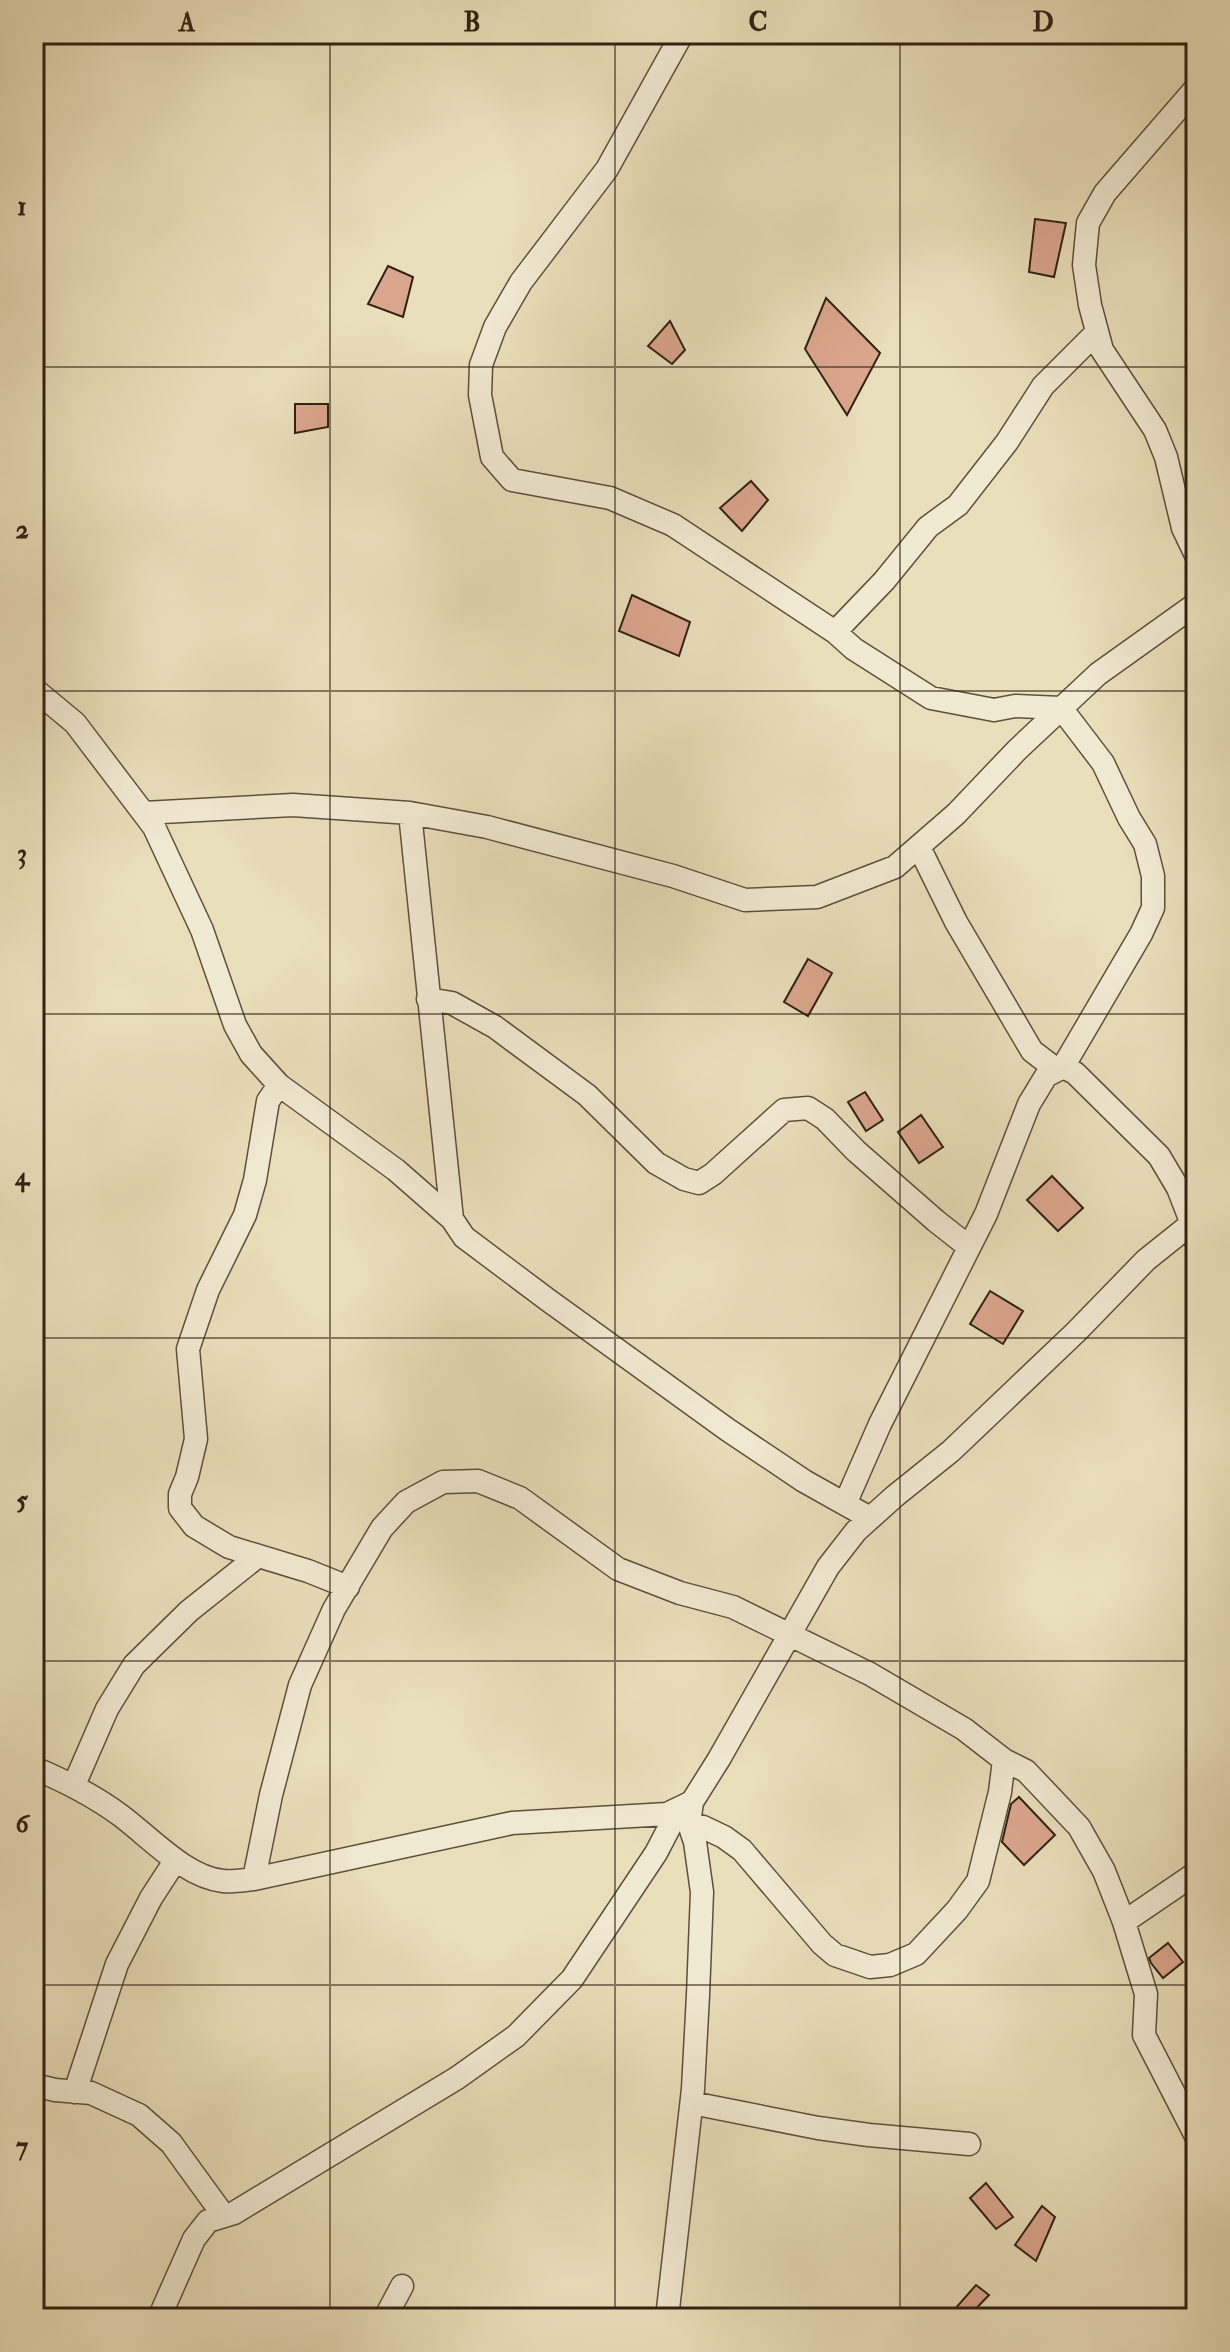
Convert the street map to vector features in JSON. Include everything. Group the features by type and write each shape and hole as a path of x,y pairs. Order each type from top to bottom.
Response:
{"street":[{"path":"682,34 607,169 521,282 495,327 481,365 480,395 492,457 512,480 610,498 673,525 931,698 994,710 1015,706 1061,708"},
{"path":"1196,88 1105,193 1088,223 1084,265 1102,350 1155,430 1166,457 1183,528 1196,555"},
{"path":"835,632 884,581 928,527 958,505 1007,442 1043,386 1097,332"},
{"path":"144,813 293,805 410,813 487,827 673,876 745,900 817,897 895,867 956,814 1017,750 1098,674 1196,604"},
{"path":"34,689 75,723 154,827 202,930 235,1025 251,1054 279,1085 396,1170 452,1219 464,1237 548,1300 728,1430 804,1481 870,1518"},
{"path":"845,1504 880,1424 986,1214 1029,1104 1046,1076 1060,1069 1141,934 1153,908 1153,876 1145,844 1103,763 1061,708"},
{"path":"410,813 452,1219"},
{"path":"159,2318 194,2239 208,2221 234,2213 457,2078 516,2036 572,1979 686,1812 828,1567 856,1531 951,1451 1076,1332 1146,1260 1195,1228 1178,1188 1159,1156 1075,1073 1060,1069 1032,1051 956,922 919,847"},
{"path":"428,999 452,1003 495,1027 587,1095 656,1163 684,1179 699,1183 784,1110 808,1108 825,1119 868,1162 969,1247"},
{"path":"1029,1104 1028,1064 1032,1051"},
{"path":"279,1085 268,1101 255,1180 245,1215 208,1290 188,1349 196,1439 180,1494 180,1508 194,1526 229,1547 308,1571 348,1587"},
{"path":"254,1879 271,1795 300,1685 334,1609 382,1528 406,1502 443,1482 478,1481 520,1498 618,1569 680,1593 733,1607 870,1674 964,1729 1004,1760 1026,1771 1079,1827 1104,1871 1124,1922 1146,1994 1144,2035 1196,2136"},
{"path":"74,1785 107,1709 134,1665 189,1611 258,1556"},
{"path":"34,1768 74,1785 119,1814 175,1861 221,1881 254,1879 512,1823 686,1812 703,1827 742,1850 822,1944 835,1955 870,1967 890,1965 916,1954 957,1910 978,1881 1000,1792 1004,1760"},
{"path":"667,2318 692,2103 702,1892 695,1842 686,1812"},
{"path":"75,2092 117,1964 151,1898 175,1861"},
{"path":"1124,1922 1196,1873"},
{"path":"34,2085 91,2093 139,2115 171,2143 224,2216"},
{"path":"692,2103 856,2134 969,2144"},
{"path":"385,2318 402,2286"}],"building":[{"path":"1035,219 1066,223 1054,277 1029,272"},
{"path":"388,266 413,277 403,317 368,304"},
{"path":"826,298 880,353 847,415 805,349"},
{"path":"670,321 685,350 672,364 648,346"},
{"path":"295,404 328,404 328,427 295,433"},
{"path":"751,481 768,500 742,531 720,508"},
{"path":"632,595 690,622 679,656 619,631"},
{"path":"808,959 832,973 808,1016 784,1002"},
{"path":"865,1092 883,1120 866,1131 848,1102"},
{"path":"921,1115 943,1147 919,1163 898,1132"},
{"path":"1052,1176 1083,1208 1058,1231 1027,1200"},
{"path":"990,1291 1023,1311 1003,1344 970,1324"},
{"path":"1019,1797 1055,1835 1024,1865 1002,1842 1011,1804"},
{"path":"1168,1943 1183,1962 1163,1978 1149,1958"},
{"path":"986,2183 1013,2217 996,2229 970,2198"},
{"path":"1042,2206 1055,2217 1036,2261 1015,2245"},
{"path":"976,2285 989,2295 967,2318 947,2318"}]}
